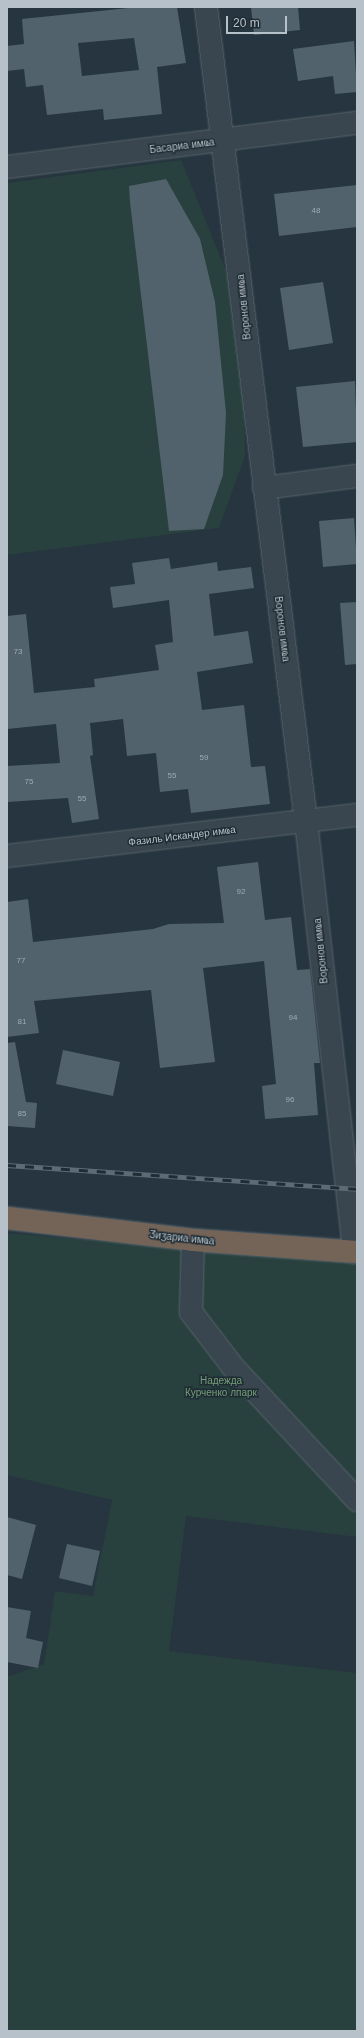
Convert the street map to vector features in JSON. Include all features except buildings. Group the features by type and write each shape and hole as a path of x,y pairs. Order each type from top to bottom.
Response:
{"highway":[{"name":"Ӡиӡариа имҩа","path":"7,1218 193,1240 355,1252"}],"street":[{"name":"Воронов имҩа","path":"206,7 306,821 355,1252"},
{"name":"Басариа имҩа","path":"7,167 357,123"},
{"path":"264,488 357,476"},
{"name":"Фазиль Искандер имҩа","path":"7,856 357,814"},
{"path":"193,1240 191,1312 233,1367 357,1500"}],"green space":[{"path":"181,160 231,283 244,389 245,456 219,528 7,555 7,183"},
{"name":"Надежда Курченко лпарк","path":"7,1233 357,1263 357,1537 186,1516 169,1651 357,1673 357,2031 7,2031 7,1677 44,1664 55,1591 93,1596 112,1500 7,1475"}],"railway":[{"path":"7,1165 357,1189"}]}
